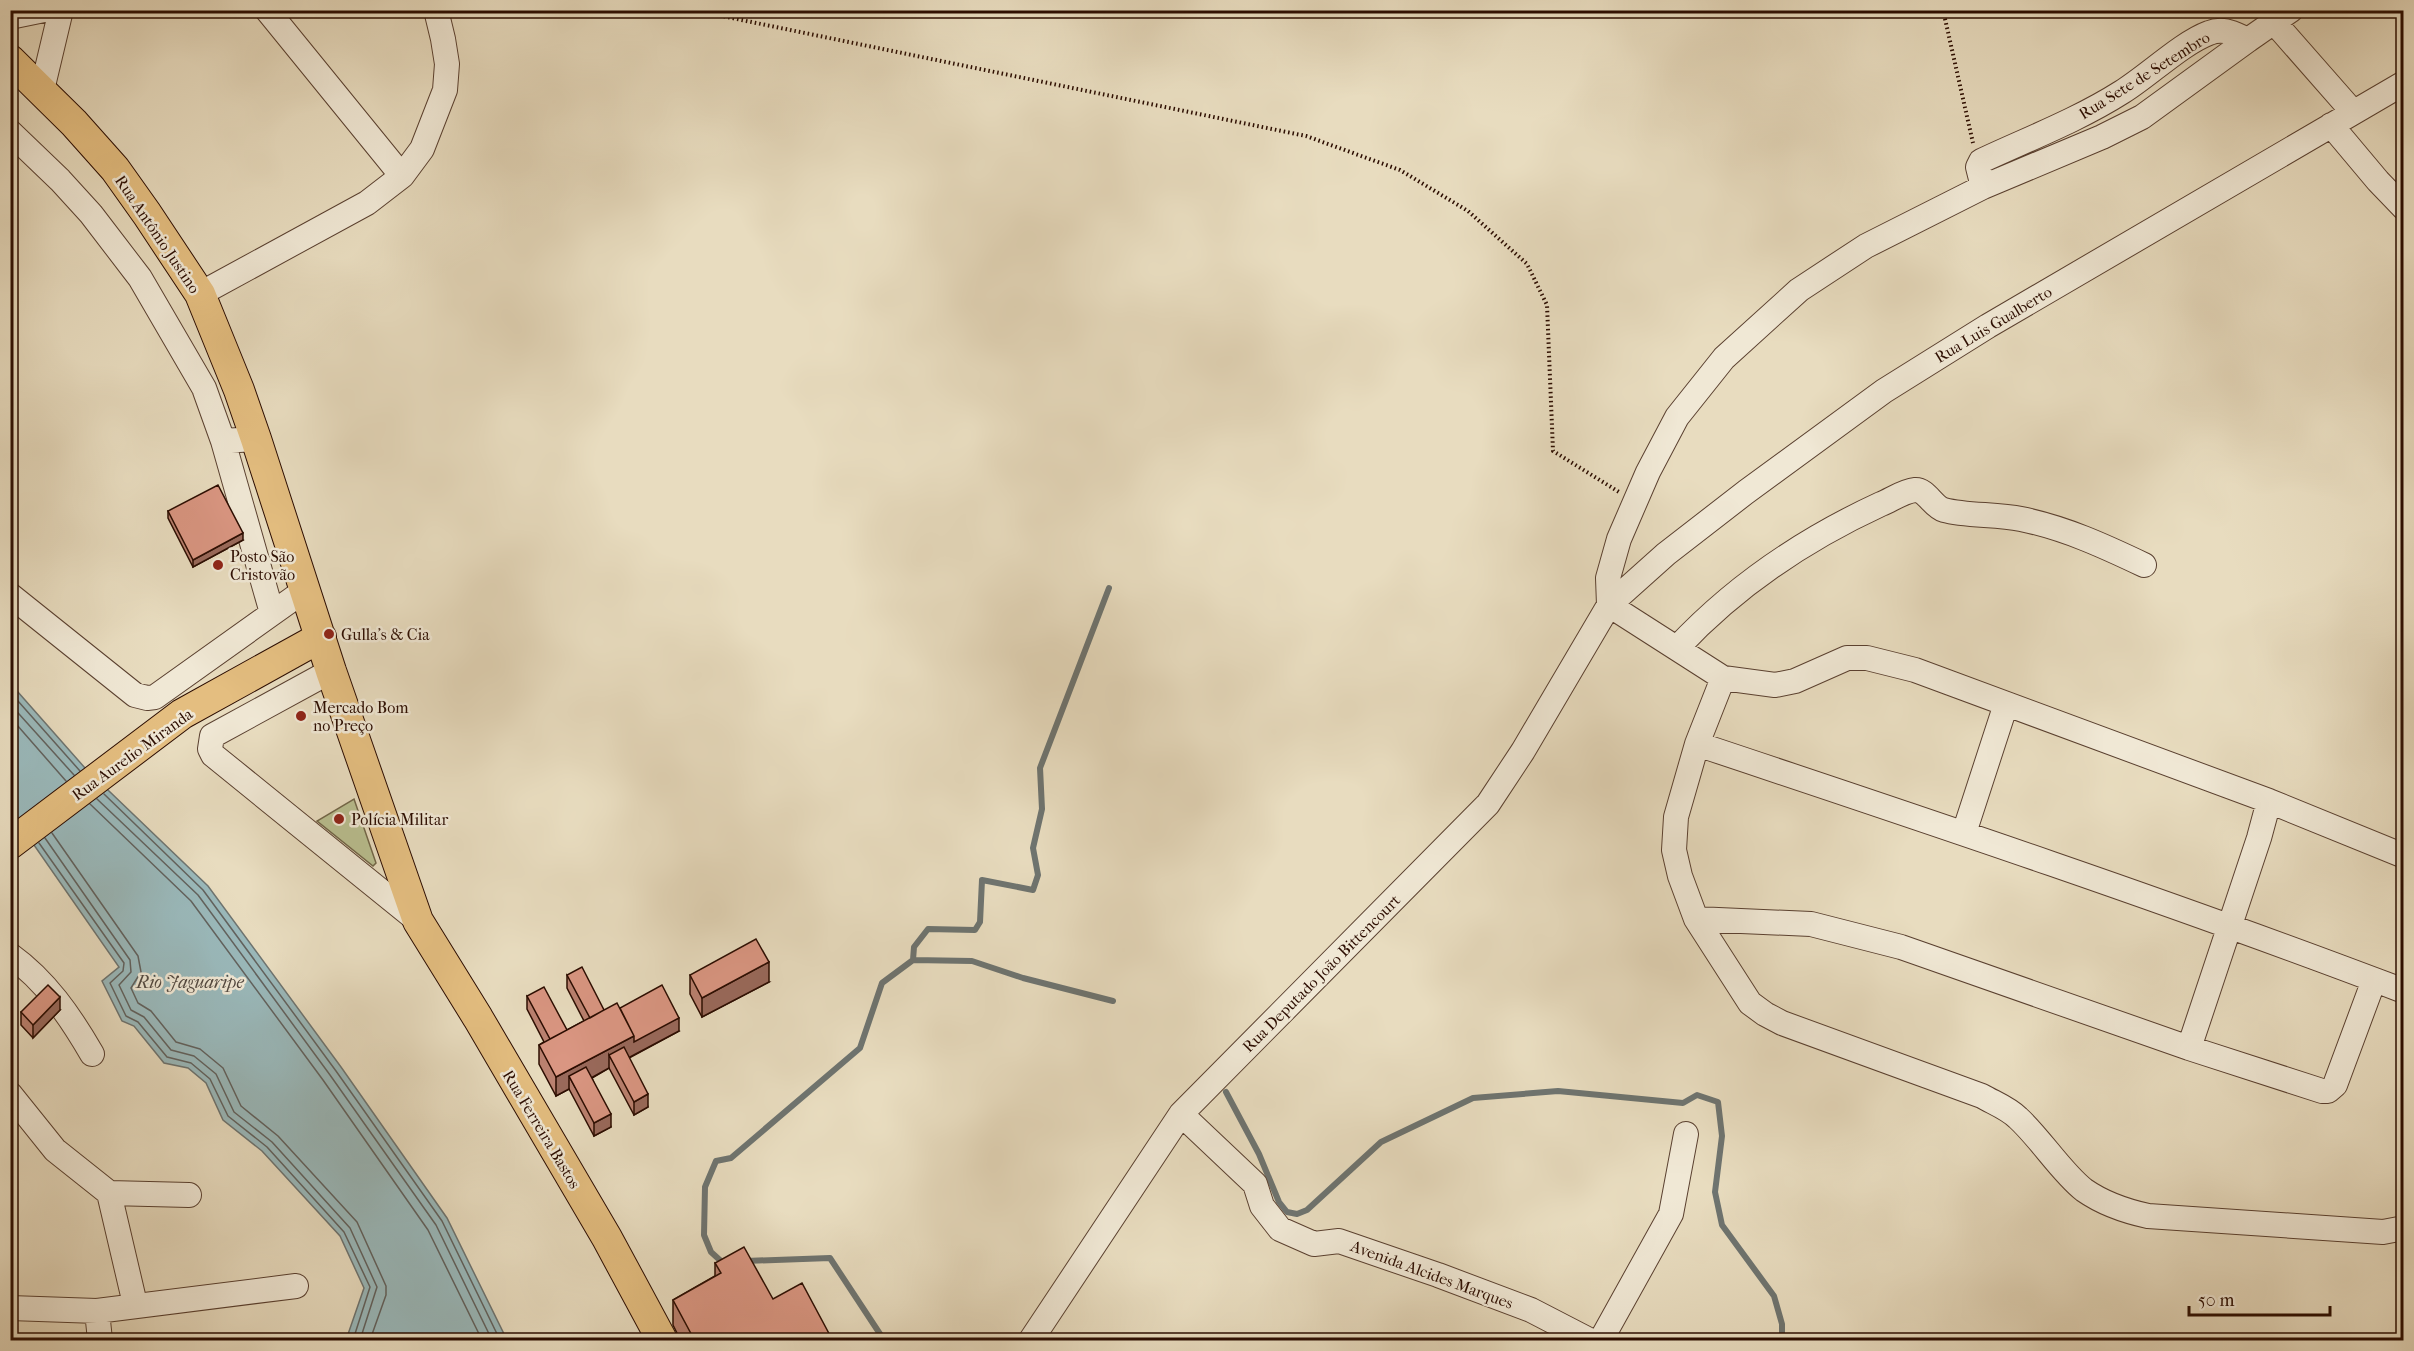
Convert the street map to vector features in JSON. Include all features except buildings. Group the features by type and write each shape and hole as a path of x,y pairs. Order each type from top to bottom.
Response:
{"main road":[{"name":"Rua Antônio Justino","path":"10,60 42,90 115,169 200,294 239,390 331,670"},
{"name":"Rua Aurelio Miranda","path":"10,844 182,714 321,637"},
{"name":"Rua Ferreira Bastos","path":"331,670 418,921 478,1018 607,1238 662,1341"}],"street":[{"path":"10,17 44,10"},
{"path":"42,90 61,10"},
{"path":"267,10 402,176"},
{"path":"200,294 367,203 402,176 422,149 445,90 447,64 436,10"},
{"path":"2283,16 2354,112"},
{"name":"Rua Sete de Setembro","path":"1609,605 1608,578 1619,539 1648,472 1677,417 1724,358 1799,290 1866,246 1980,177 2103,137 2142,117 2283,16"},
{"name":"Rua Sete de Setembro","path":"1980,177 1981,161 2080,115 2121,92 2210,32 2225,29 2248,40"},
{"name":"Rua Luis Gualberto","path":"1609,605 1666,554 1884,391 1988,326 2403,83"},
{"path":"2331,125 2403,208"},
{"path":"10,132 92,214 141,278 204,388 223,441 272,613"},
{"path":"223,441 256,439"},
{"path":"1677,648 1705,618 1737,590 1786,557 1863,513 1912,490 1922,492 1941,509 2019,518 2051,526 2089,539 2144,565"},
{"path":"10,595 135,695 147,698 155,697 305,590"},
{"path":"1609,605 1723,678 1775,685 1795,681 1847,658 1867,658 1915,670 2269,801 2403,856"},
{"name":"Rua Deputado João Bittencourt","path":"1031,1341 1181,1114 1488,804 1523,751 1609,605"},
{"path":"331,670 212,736 210,749 213,755 418,921"},
{"path":"1723,678 1697,744 1676,817 1674,850 1680,876 1696,919 1750,1003 1782,1023 1982,1096 2002,1107 2017,1116 2083,1189 2105,1203 2124,1210 2148,1216 2383,1232 2403,1228"},
{"path":"1964,833 2006,704"},
{"path":"1697,744 1964,833 2231,926 2403,991"},
{"path":"2189,1048 2231,926 2269,801"},
{"path":"1696,919 1810,924 1901,947 2189,1048 2322,1091 2328,1091 2335,1085 2374,980"},
{"path":"1715,948 1756,922"},
{"path":"10,955 57,999 72,1019 92,1054"},
{"path":"10,1094 55,1150 109,1193 189,1196"},
{"name":"Avenida Alcides Marques","path":"1181,1114 1256,1185 1262,1206 1280,1228 1314,1244 1339,1241 1448,1279 1531,1310 1589,1341"},
{"path":"1601,1341 1671,1214 1686,1134"},
{"path":"109,1193 135,1304"},
{"path":"10,1308 97,1311 135,1304 296,1286"},
{"path":"97,1311 100,1341"}],"path":[{"path":"693,10 1306,136 1400,170 1468,212 1527,264 1546,305 1553,451 1635,502"},
{"path":"1943,10 1980,177"}],"green space":[{"path":"354,799 376,863 373,866 317,821"}],"water":[{"name":"Rio Jaguaripe","path":"10,683 85,768 208,886 341,1067 447,1218 507,1340 346,1340 364,1288 340,1236 262,1151 223,1120 206,1083 188,1068 164,1063 134,1026 122,1021 102,981 119,967 11,812"}],"waterway":[{"path":"913,960 914,947 928,929 975,930 980,922 982,880 1033,890 1038,875 1033,848 1042,809 1040,768 1109,588"},
{"path":"727,1262 722,1262 711,1252 704,1235 705,1187 716,1161 731,1158 860,1048 882,983 913,960 972,961 1023,978 1113,1001"},
{"path":"1226,1092 1259,1154 1279,1202 1287,1212 1297,1214 1307,1210 1381,1142 1473,1098 1558,1091 1683,1103 1697,1095 1718,1102 1722,1136 1715,1192 1722,1225 1774,1296 1782,1324 1782,1340"},
{"path":"746,1261 830,1258 884,1340"}],"place":[{"name":"Posto São Cristovão","path":"218,565"},
{"name":"Gulla's & Cia","path":"329,634"},
{"name":"Mercado Bom no Preço","path":"301,716"},
{"name":"Polícia Militar","path":"339,819"}]}
